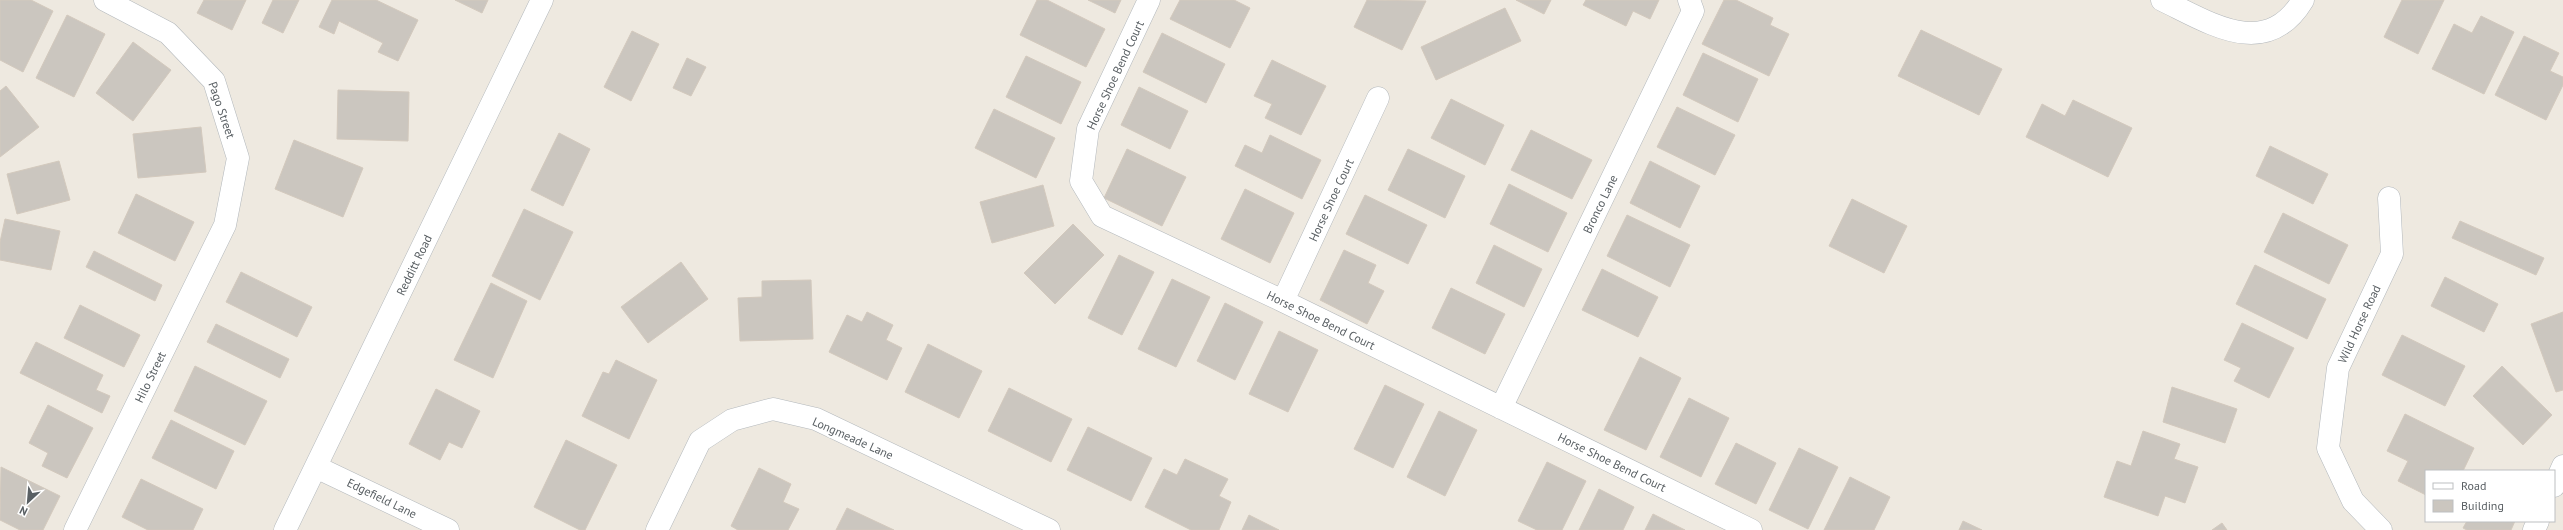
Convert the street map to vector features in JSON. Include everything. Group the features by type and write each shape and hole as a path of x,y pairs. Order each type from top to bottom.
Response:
{"street":[{"name":"Pago Street","path":"105,0 168,33 214,81 238,158 225,224"},
{"name":"Redditt Road","path":"286,530 542,0"},
{"name":"Horse Shoe Bend Court","path":"1149,0 1088,129 1081,181 1102,216 1283,301 1751,530"},
{"name":"Bronco Lane","path":"1501,408 1693,11 1689,0"},
{"path":"2162,0 2220,28 2248,34 2272,30 2293,16 2303,0"},
{"name":"Horse Shoe Court","path":"1283,301 1378,98"},
{"name":"Wild Horse Road","path":"2381,530 2352,501 2328,448 2338,368 2392,254 2389,198"},
{"name":"Hilo Street","path":"75,530 225,224"},
{"name":"Longmeade Lane","path":"657,530 700,441 732,420 773,409 816,419 1049,530"},
{"path":"2555,484 2563,466"},
{"name":"Edgefield Lane","path":"316,467 448,530"}],"building":[{"path":"0,0 31,0 53,11 23,72 0,60"},
{"path":"204,0 246,0 232,30 197,13"},
{"path":"273,0 299,0 283,33 262,23"},
{"path":"332,0 376,0 418,20 398,61 378,52 383,43 339,21 334,34 319,27"},
{"path":"455,0 488,0 482,13"},
{"path":"1037,0 1047,0 1105,29 1086,67 1020,35"},
{"path":"1088,0 1121,0 1115,13"},
{"path":"1180,0 1234,0 1250,8 1230,48 1170,19"},
{"path":"1367,0 1426,1 1402,50 1354,27"},
{"path":"1516,0 1551,0 1544,14"},
{"path":"1586,0 1659,0 1650,19 1633,11 1626,26 1583,5"},
{"path":"1724,0 1736,0 1773,18 1770,25 1789,34 1769,76 1702,44"},
{"path":"2402,0 2444,0 2418,54 2384,37"},
{"path":"1505,8 1521,41 1436,80 1421,47"},
{"path":"67,15 105,34 74,97 36,78"},
{"path":"2481,16 2514,32 2484,94 2432,69 2454,24 2472,33"},
{"path":"1921,30 2002,69 1979,115 1898,76"},
{"path":"632,31 659,44 631,101 604,87"},
{"path":"1162,33 1225,64 1206,103 1143,72"},
{"path":"2524,36 2559,53 2550,71 2563,77 2563,85 2546,120 2495,95"},
{"path":"133,42 171,70 133,121 96,93"},
{"path":"1703,53 1758,79 1738,122 1683,95"},
{"path":"1026,56 1081,82 1061,124 1006,97"},
{"path":"687,58 706,67 691,96 673,88"},
{"path":"1272,60 1326,86 1301,135 1265,118 1272,104 1254,96"},
{"path":"6,86 39,127 0,157 0,91"},
{"path":"1139,87 1188,111 1170,149 1121,125"},
{"path":"338,90 409,92 408,141 337,139"},
{"path":"1451,99 1504,125 1485,165 1431,138"},
{"path":"2073,100 2132,128 2108,177 2026,137 2042,104 2065,116"},
{"path":"1677,107 1735,135 1715,175 1657,147"},
{"path":"994,109 1055,138 1036,178 975,148"},
{"path":"201,127 206,172 138,178 133,134"},
{"path":"1531,130 1592,160 1572,199 1511,170"},
{"path":"559,133 590,149 563,206 531,190"},
{"path":"1270,135 1321,160 1302,199 1235,166 1245,145 1262,153"},
{"path":"294,140 363,168 343,217 275,189"},
{"path":"2270,146 2328,174 2313,204 2256,176"},
{"path":"1127,149 1186,177 1162,226 1104,198"},
{"path":"1408,149 1465,176 1445,218 1388,190"},
{"path":"59,161 70,200 17,214 7,174"},
{"path":"1650,161 1700,186 1680,228 1630,203"},
{"path":"1509,184 1567,213 1548,252 1490,224"},
{"path":"1043,185 1054,226 992,243 980,202"},
{"path":"1245,189 1294,213 1270,263 1221,239"},
{"path":"136,194 194,222 175,261 118,233"},
{"path":"1365,195 1427,225 1408,264 1346,234"},
{"path":"1852,199 1907,226 1884,273 1829,246"},
{"path":"524,209 573,232 540,300 492,276"},
{"path":"2283,213 2348,245 2329,284 2264,252"},
{"path":"1627,215 1690,245 1670,287 1607,256"},
{"path":"5,219 60,231 51,270 0,260 0,242"},
{"path":"2460,221 2544,258 2536,275 2452,238"},
{"path":"1073,224 1104,255 1055,304 1024,273"},
{"path":"1494,245 1542,269 1524,307 1476,283"},
{"path":"1344,250 1376,265 1368,283 1384,291 1367,324 1320,300"},
{"path":"94,251 162,285 155,301 86,267"},
{"path":"1119,255 1154,272 1122,335 1088,318"},
{"path":"681,262 708,299 648,343 621,307"},
{"path":"2255,265 2326,299 2307,339 2236,304"},
{"path":"1602,269 1658,297 1638,337 1582,310"},
{"path":"241,272 312,307 297,337 226,302"},
{"path":"2445,277 2498,304 2484,332 2431,306"},
{"path":"1172,279 1210,297 1176,367 1138,349"},
{"path":"811,280 813,339 740,341 738,298 762,297 762,281"},
{"path":"491,283 527,301 493,378 454,360"},
{"path":"1451,288 1505,314 1485,354 1432,328"},
{"path":"1225,303 1263,322 1235,380 1197,361"},
{"path":"80,305 140,335 124,367 64,338"},
{"path":"867,312 893,325 886,340 902,348 887,380 829,352 847,315 862,322"},
{"path":"2563,312 2563,390 2556,392 2531,324"},
{"path":"2242,323 2294,348 2269,398 2234,381 2241,368 2224,360"},
{"path":"216,324 289,359 280,378 207,342"},
{"path":"1279,331 1318,350 1288,412 1249,394"},
{"path":"2402,335 2465,366 2445,406 2382,375"},
{"path":"36,342 103,375 96,390 110,396 102,413 20,373"},
{"path":"928,344 982,371 959,418 905,392"},
{"path":"1640,357 1681,378 1646,450 1604,430"},
{"path":"616,360 657,380 629,439 582,416 603,372 609,374"},
{"path":"195,366 267,401 245,445 174,411"},
{"path":"2502,366 2552,415 2523,445 2473,396"},
{"path":"1385,385 1424,404 1393,468 1354,449"},
{"path":"2172,387 2237,409 2225,443 2163,422"},
{"path":"1009,388 1072,419 1051,462 988,431"},
{"path":"436,389 480,411 462,448 449,442 440,460 409,444"},
{"path":"1689,398 1729,418 1701,477 1660,457"},
{"path":"48,405 93,428 67,478 42,466 48,453 29,443"},
{"path":"1439,411 1477,430 1445,496 1407,477"},
{"path":"2405,414 2474,448 2463,470 2425,470 2425,494 2398,481 2408,461 2387,451"},
{"path":"171,420 234,451 216,489 152,458"},
{"path":"1088,427 1152,458 1131,501 1067,470"},
{"path":"2143,431 2180,444 2174,459 2198,467 2185,503 2165,496 2158,516 2104,497 2117,461 2131,466"},
{"path":"566,440 617,465 585,530 580,530 534,507"},
{"path":"1736,443 1776,463 1756,504 1715,484"},
{"path":"1799,448 1838,467 1808,529 1769,510"},
{"path":"1185,459 1228,479 1219,496 1231,502 1219,530 1191,530 1145,507 1164,469 1177,475"},
{"path":"1547,462 1586,481 1562,530 1537,530 1518,521"},
{"path":"1,467 60,496 43,530 20,530 0,520"},
{"path":"759,468 791,484 783,502 799,509 788,530 738,530 731,526"},
{"path":"1850,477 1890,497 1874,530 1824,530"},
{"path":"141,479 203,509 193,530 148,530 122,517"},
{"path":"1599,489 1634,507 1623,530 1579,530"},
{"path":"847,508 894,530 836,530"},
{"path":"1653,514 1685,530 1645,530"},
{"path":"1249,515 1279,530 1242,530"},
{"path":"1963,521 1982,530 1959,530"},
{"path":"2466,522 2515,522 2511,530 2467,530 2463,528"},
{"path":"2222,523 2227,530 2212,530"}]}
